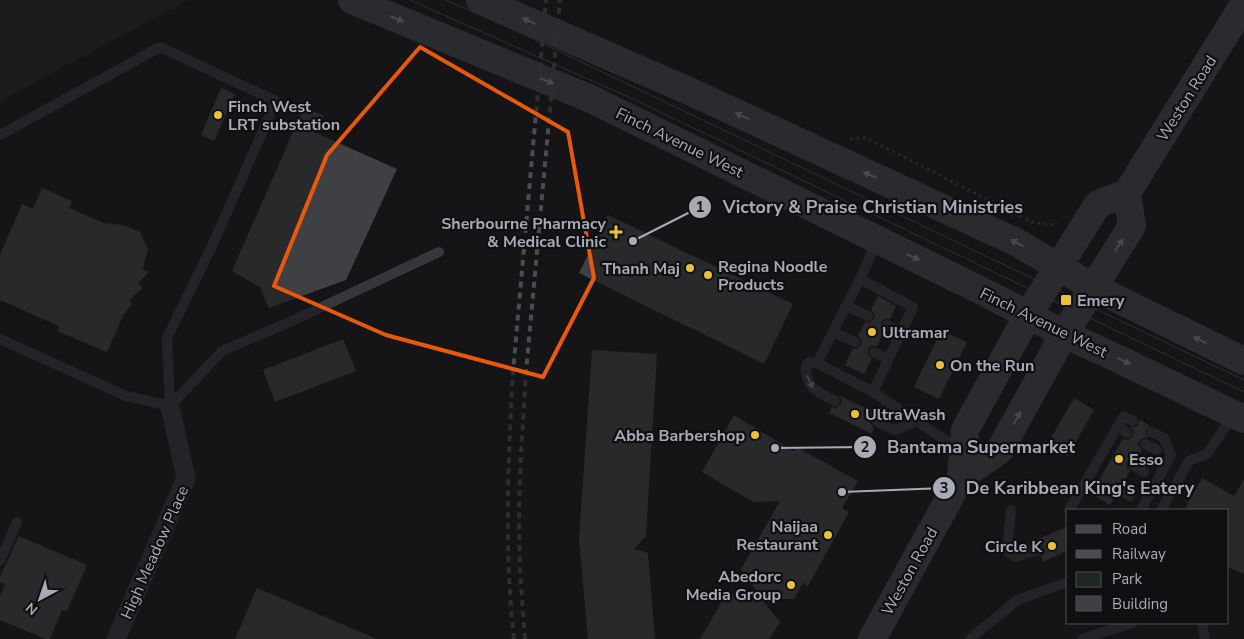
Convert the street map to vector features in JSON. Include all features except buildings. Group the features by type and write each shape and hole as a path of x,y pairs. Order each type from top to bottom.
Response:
{"main road":[{"name":"Finch Avenue West","path":"352,0 591,99 1028,314 1064,334 1239,417"},
{"path":"480,0 689,91 1016,242 1093,286 1244,361"},
{"name":"Weston Road","path":"872,639 962,465 965,430 1028,314 1060,267 1098,204 1127,193 1244,4"},
{"name":"Weston Road","path":"962,465 1000,450 1064,334 1132,226 1127,193"}],"street":[{"name":"High Meadow Place","path":"116,639 186,478 170,406"}],"lane":[{"path":"0,135 160,47 276,102 212,246 167,338 170,406"},
{"path":"818,363 878,240"},
{"path":"170,406 222,352 439,252"},
{"path":"860,279 913,307 873,392"},
{"path":"846,306 868,316"},
{"path":"887,325 901,332"},
{"path":"833,332 855,342"},
{"path":"0,339 126,396 170,406"},
{"path":"874,352 888,359"},
{"path":"834,401 814,390 808,381 806,365 809,362 818,363 873,392 917,421 962,465"},
{"path":"1070,509 1090,473 1109,452 1122,430 1124,416 1133,421"},
{"path":"1162,509 1189,461 1207,454 1239,417"},
{"path":"877,422 895,430 917,421"},
{"path":"1142,509 1171,455 1164,438 1152,432"},
{"path":"1145,444 1157,450"},
{"path":"1133,465 1144,472"},
{"path":"1090,473 1100,478"},
{"path":"1119,489 1130,496"},
{"path":"1011,510 1008,551 1015,557 1038,550"},
{"path":"0,561 17,522"},
{"path":"970,639 1017,600 1066,583"},
{"path":"1082,639 1129,624"},
{"path":"1202,624 1205,639"}],"path":[{"path":"866,138 1034,223 1056,225 1060,221"}],"highlighted area":[{"path":"420,47 568,132 594,278 543,377 386,335 274,286 327,155"}],"green space":[{"path":"0,0 188,0 0,101"}],"tram line":[{"path":"410,0 633,99 1244,392"},
{"path":"446,0 636,88 1244,380"}],"railway":[{"path":"514,639 508,539 511,405 546,0"},
{"path":"525,639 520,572 519,509 521,453 526,372 560,0"}],"place":[{"name":"Finch West LRT substation","path":"218,115"},
{"name":"Sherbourne Pharmacy & Medical Clinic","path":"616,232"},
{"name":"Victory & Praise Christian Ministries","path":"633,241"},
{"name":"Thanh Maj","path":"690,268"},
{"name":"Regina Noodle Products","path":"708,275"},
{"name":"Emery","path":"1066,300"},
{"name":"Ultramar","path":"872,332"},
{"name":"On the Run","path":"940,365"},
{"name":"UltraWash","path":"855,414"},
{"name":"Abba Barbershop","path":"755,435"},
{"name":"Bantama Supermarket","path":"775,448"},
{"name":"Esso","path":"1119,459"},
{"name":"De Karibbean King's Eatery","path":"842,492"},
{"name":"Naijaa Restaurant","path":"828,535"},
{"name":"Circle K","path":"1052,546"},
{"name":"Abedorc Media Group","path":"791,585"}]}
